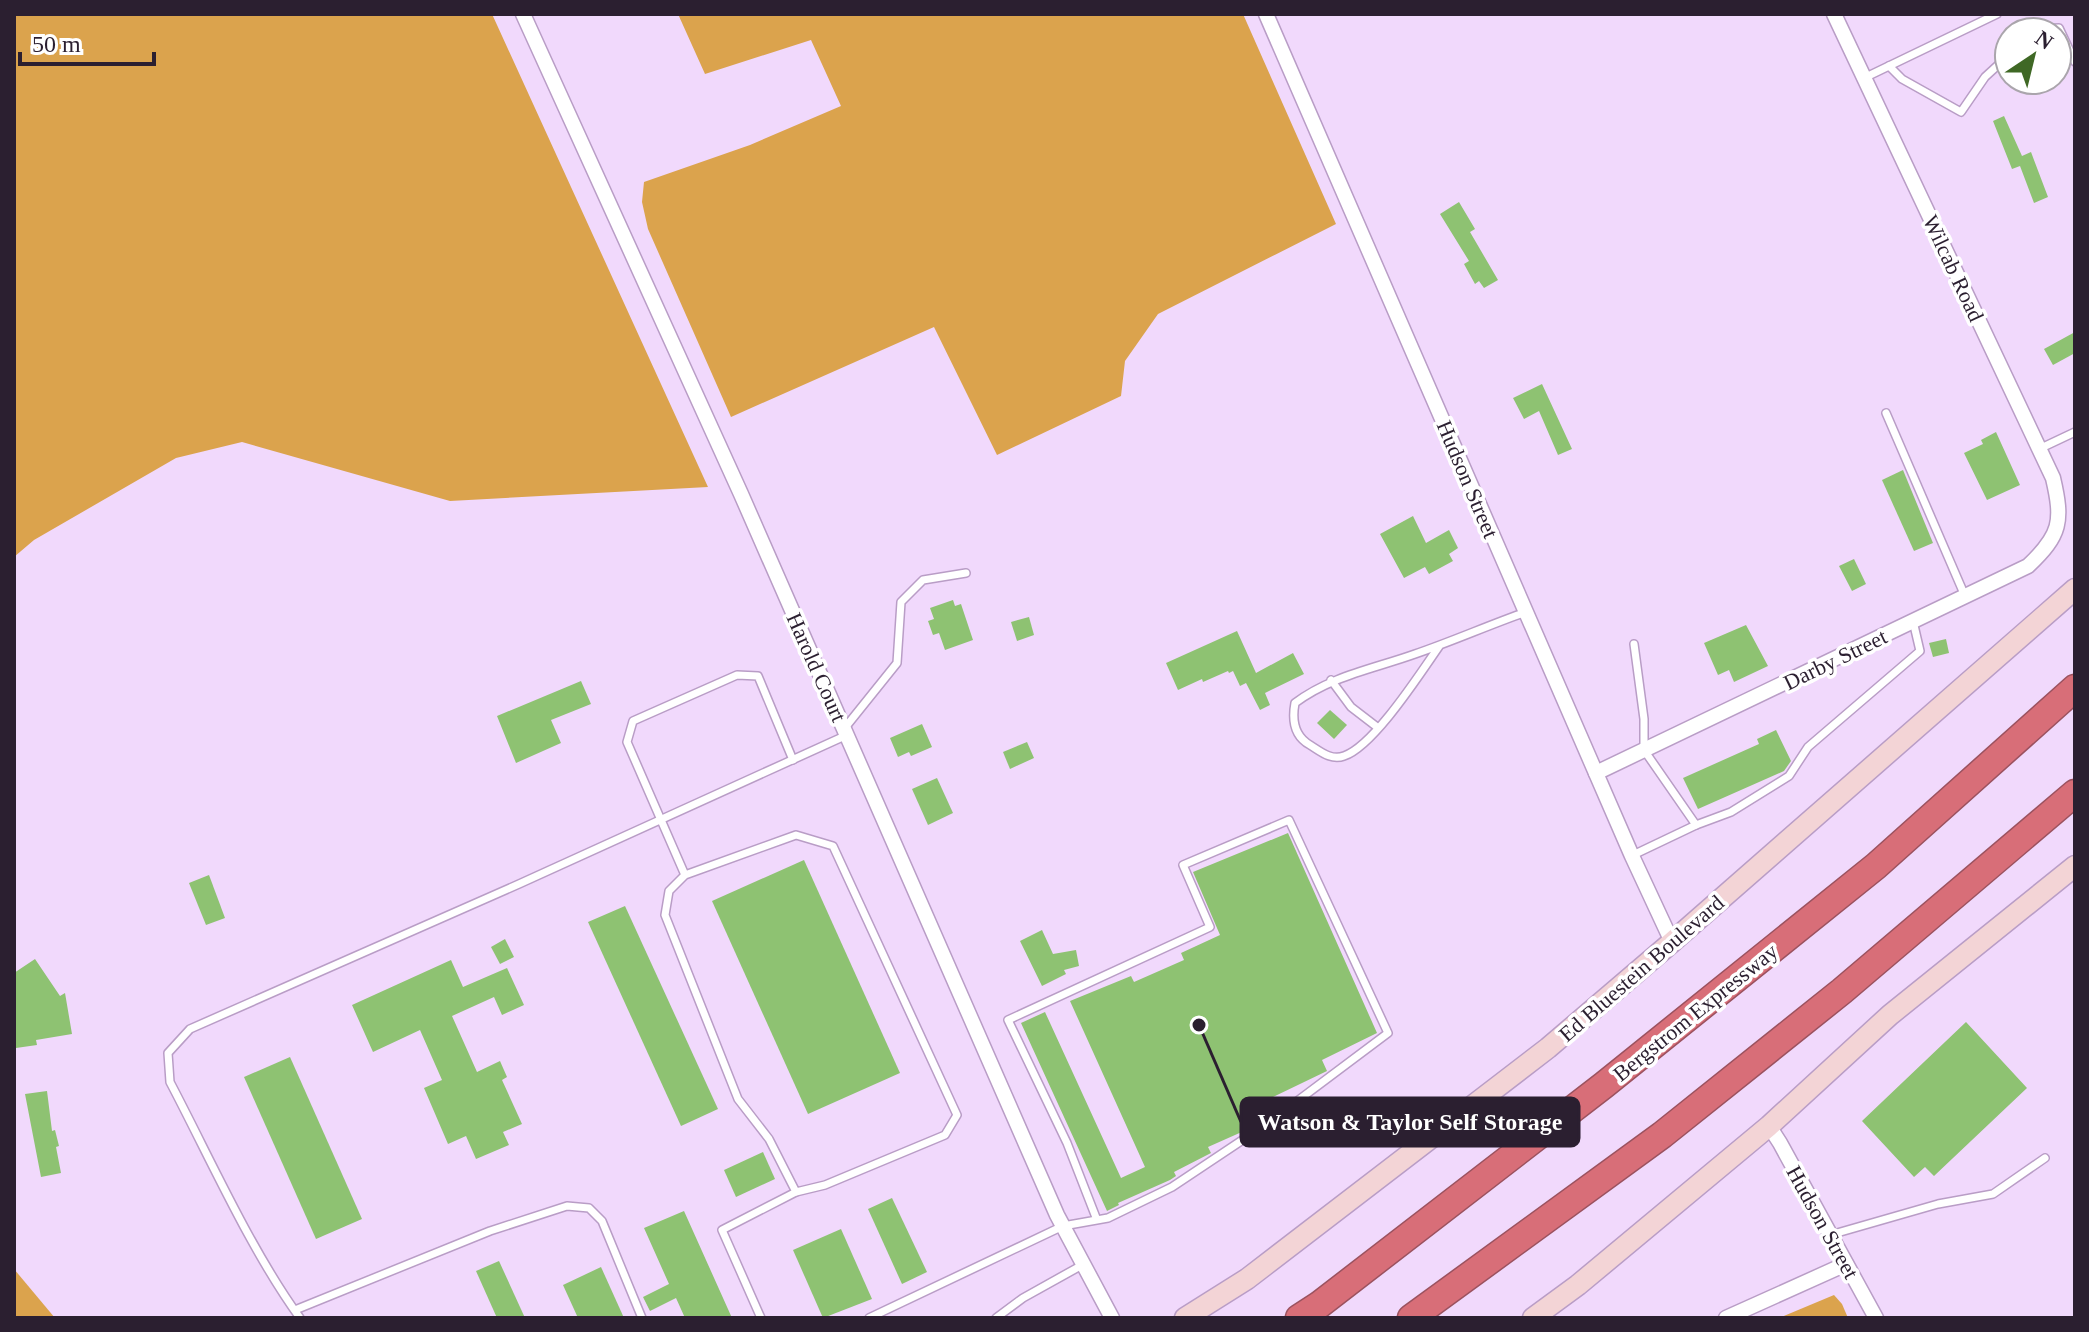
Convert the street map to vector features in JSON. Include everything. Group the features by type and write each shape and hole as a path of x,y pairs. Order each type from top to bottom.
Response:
{"highway":[{"name":"Bergstrom Expressway","path":"1299,1318 1604,1085 1864,876 2075,688"},
{"path":"1411,1318 1506,1252 1684,1118 1842,991 2075,793"}],"main road":[{"name":"Ed Bluestein Boulevard","path":"1185,1318 1247,1279 1548,1048 2075,589"},
{"path":"1533,1318 1578,1285 1769,1126 1890,1015 2075,866"}],"street":[{"name":"Harold Court","path":"523,14 722,453 1063,1226 1112,1318"},
{"name":"Hudson Street","path":"1266,14 1672,942"},
{"name":"Wilcab Road","path":"1834,14 2053,478 2059,503 2059,526"},
{"name":"Darby Street","path":"1596,773 2028,566 2047,548 2059,526"},
{"name":"Hudson Street","path":"1769,1126 1876,1318"},
{"path":"1726,1318 1846,1264"}],"lane":[{"path":"1864,78 1997,14"},
{"path":"1889,66 1902,79 1961,112 1993,70"},
{"path":"1886,413 1965,596"},
{"path":"2039,449 2075,432"},
{"path":"300,1318 251,1237 170,1082 168,1053 190,1029 793,760 845,732 897,663 901,602 923,580 966,573"},
{"path":"1440,645 1367,739 1343,757 1328,757 1303,741 1292,719 1295,703 1331,680 1440,645 1526,612"},
{"path":"1632,856 1731,812 1789,776 1808,747 1920,651 1913,621"},
{"path":"1634,644 1644,719 1644,750 1696,825"},
{"path":"685,875 627,742 633,721 737,675 758,676 793,760"},
{"path":"1331,680 1351,707 1377,727"},
{"path":"869,1318 1063,1226 1097,1220 1108,1218 1172,1187 1268,1123 1388,1033 1289,820 1183,865 1210,927 1008,1020 1067,1143 1097,1220"},
{"path":"761,1318 722,1230 796,1192 825,1185 945,1135 957,1115 833,846 796,835 685,875 669,891 665,915 738,1099 769,1139 796,1192"},
{"path":"1830,1235 1938,1204 1993,1194 2045,1158"},
{"path":"295,1310 413,1261 567,1206 589,1208 602,1221 642,1318"},
{"path":"996,1318 1023,1298 1084,1264"}],"shaded area":[{"path":"14,14 492,14 708,487 450,501 242,442 176,458 34,540 14,557"},
{"path":"678,14 1243,14 1336,224 1158,314 1125,361 1121,396 997,455 934,327 731,417 648,229 642,202 644,182 750,145 841,106 811,40 705,74"},
{"path":"14,1269 55,1318 14,1318"},
{"path":"1834,1295 1848,1318 1779,1318"}],"building":[{"path":"2004,116 2022,156 2031,152 2048,197 2034,203 2020,166 2012,169 1993,121"},
{"path":"1459,202 1475,229 1470,232 1498,280 1484,288 1479,281 1475,284 1464,264 1469,261 1440,214"},
{"path":"2075,332 2075,353 2053,365 2044,349"},
{"path":"1542,384 1572,449 1558,455 1539,411 1524,419 1513,398"},
{"path":"1996,432 2020,485 1987,500 1964,453 1983,444 1981,440"},
{"path":"1903,470 1933,543 1914,551 1882,480"},
{"path":"1413,516 1426,543 1449,530 1458,548 1449,554 1453,561 1429,574 1425,567 1404,578 1380,534"},
{"path":"1854,559 1866,584 1852,591 1839,566"},
{"path":"953,600 955,606 961,604 973,640 945,650 939,633 933,635 928,621 934,619 930,608"},
{"path":"1029,617 1034,635 1017,641 1011,622"},
{"path":"1746,625 1768,666 1734,682 1729,670 1718,675 1704,643"},
{"path":"1237,631 1256,673 1293,653 1304,674 1265,693 1270,705 1260,710 1246,683 1240,686 1233,671 1203,682 1202,679 1178,690 1166,663"},
{"path":"1946,639 1949,653 1933,657 1929,643"},
{"path":"581,681 591,704 551,720 561,743 516,763 497,716"},
{"path":"1330,710 1347,725 1334,739 1317,723"},
{"path":"922,724 932,747 911,756 909,752 898,757 890,738"},
{"path":"1776,730 1791,761 1784,771 1698,809 1683,778 1759,744 1757,739"},
{"path":"1027,742 1034,758 1010,769 1003,752"},
{"path":"937,778 953,813 928,825 912,789"},
{"path":"1288,833 1377,1033 1322,1060 1327,1071 1273,1097 1278,1107 1241,1124 1244,1131 1208,1147 1211,1153 1174,1172 1176,1176 1170,1180 1107,1211 1021,1023 1045,1012 1121,1178 1145,1167 1070,1001 1131,976 1134,982 1184,960 1181,953 1220,935 1193,872"},
{"path":"804,860 900,1073 808,1114 712,901"},
{"path":"209,875 225,918 206,925 189,883"},
{"path":"625,906 718,1109 681,1126 588,922"},
{"path":"1042,930 1053,954 1076,950 1079,966 1064,970 1066,974 1042,986 1020,941"},
{"path":"505,939 514,957 500,964 491,947"},
{"path":"35,959 60,996 65,993 72,1034 36,1040 37,1045 16,1048 14,973"},
{"path":"451,960 463,987 507,968 524,1005 502,1015 494,997 452,1016 477,1072 500,1061 507,1077 502,1080 522,1124 503,1132 509,1145 476,1159 466,1136 448,1144 424,1088 442,1080 420,1030 373,1052 352,1005"},
{"path":"1966,1022 2027,1088 1934,1176 1925,1167 1914,1177 1862,1121"},
{"path":"290,1057 362,1219 316,1239 244,1077"},
{"path":"47,1091 52,1131 55,1130 59,1146 56,1147 61,1173 41,1177 25,1094"},
{"path":"763,1152 775,1179 736,1197 724,1170"},
{"path":"892,1198 927,1272 902,1284 868,1209"},
{"path":"684,1211 732,1318 685,1318 676,1298 650,1311 643,1297 669,1284 644,1228"},
{"path":"841,1229 872,1299 823,1318 793,1250"},
{"path":"499,1261 525,1318 497,1318 476,1271"},
{"path":"601,1267 624,1318 578,1318 563,1285"}],"place":[{"name":"Watson & Taylor Self Storage","path":"1199,1025"}]}
